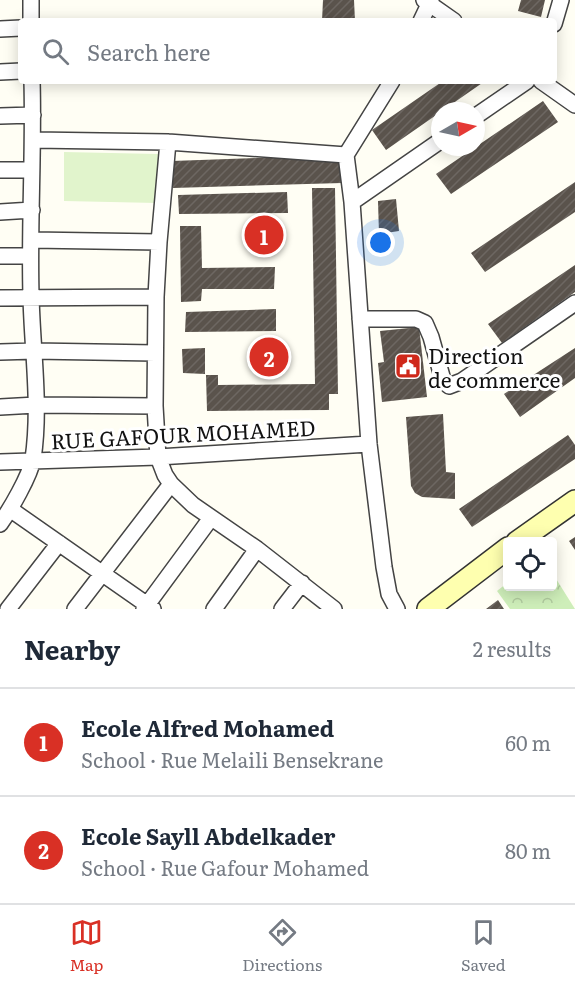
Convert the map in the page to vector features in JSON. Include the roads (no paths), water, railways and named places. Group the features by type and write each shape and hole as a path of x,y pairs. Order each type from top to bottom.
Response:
{"main road":[{"path":"525,537 575,501"},
{"path":"428,609 503,552"}],"street":[{"path":"31,0 31,18"},
{"path":"556,18 561,0"},
{"path":"422,18 428,1 450,18"},
{"path":"0,29 18,28"},
{"path":"0,72 18,71"},
{"path":"0,524 10,509 33,461 36,405 30,256 32,240 31,170 34,140 32,84"},
{"path":"390,84 346,155 352,202 369,444 384,567 390,594 397,609"},
{"path":"485,110 523,84"},
{"path":"545,84 575,105"},
{"path":"0,116 33,115"},
{"path":"34,140 168,142 346,155"},
{"path":"168,142 156,297 155,406 158,457 171,484 193,505 257,549 334,609"},
{"path":"352,202 431,147"},
{"path":"0,170 31,170"},
{"path":"0,212 32,210"},
{"path":"32,240 159,242"},
{"path":"0,256 30,256"},
{"path":"0,298 156,297"},
{"path":"360,319 416,319 425,323 432,337 443,381 449,386 462,381 575,303"},
{"path":"0,352 155,353"},
{"path":"0,407 155,406"},
{"name":"RUE GAFOUR MOHAMED","path":"0,462 158,457 369,444"},
{"path":"75,609 171,484"},
{"path":"10,509 148,608 211,518"},
{"path":"8,609 59,543"},
{"path":"214,609 257,549"},
{"path":"282,609 302,583"}],"place":[{"name":"Ecole Alfred Mohamed","path":"264,235"},
{"name":"Ecole Sayll Abdelkader","path":"269,357"},
{"name":"Direction de commerce","path":"408,366"}]}
